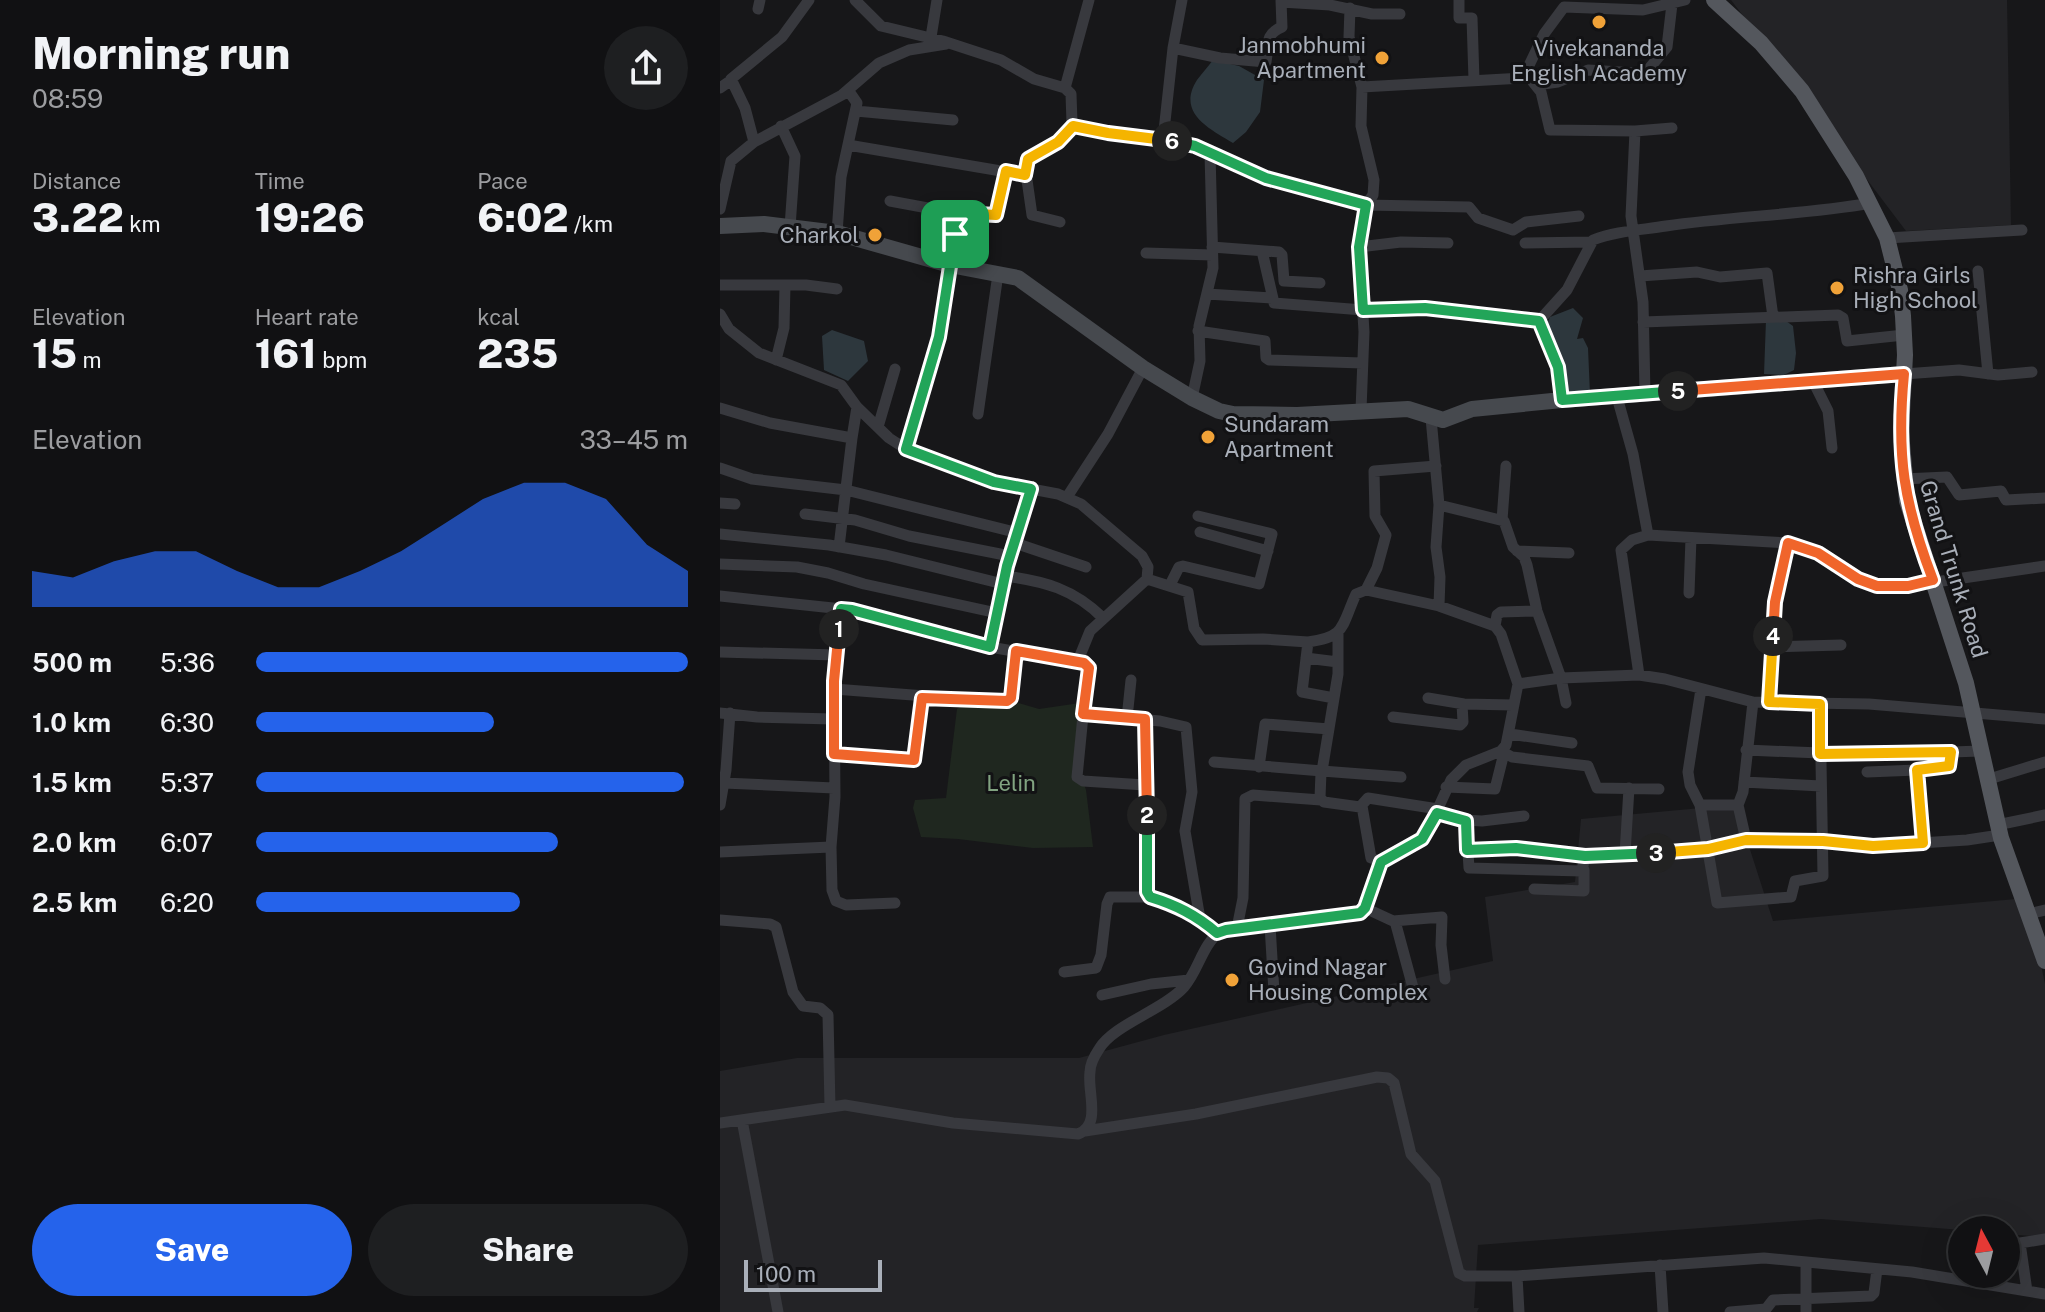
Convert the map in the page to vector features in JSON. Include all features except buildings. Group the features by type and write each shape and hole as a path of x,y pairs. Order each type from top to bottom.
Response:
{"main road":[{"name":"Grand Trunk Road","path":"1714,0 1728,6 1802,91 1871,203 1887,238 1900,290 1904,335 1901,408 1903,479 1912,523 1959,659 1999,830 2044,954"}],"street":[{"path":"754,142 745,108 725,85 782,37 809,0"},
{"path":"931,37 937,0"},
{"path":"1065,88 1089,0"},
{"path":"1163,140 1173,48 1182,0"},
{"path":"1459,0 1459,18 1472,18 1474,80"},
{"path":"1526,77 1544,34 1564,3 1643,10 1685,0"},
{"path":"1173,48 1220,58 1266,62 1268,37 1273,30 1282,27 1281,1 1350,8 1372,14 1400,14"},
{"path":"861,2 881,26 951,43 1001,60 1034,79 1065,88 1073,98 1073,126 1058,142 1028,159 1025,175 1032,215 1060,222"},
{"path":"1536,85 1558,82 1588,70 1647,71 1667,47 1672,4"},
{"path":"1350,8 1349,37 1362,87 1361,122 1374,174 1359,247 1363,310 1361,410"},
{"path":"720,209 731,161 754,142 848,90 871,67 903,52 951,43"},
{"path":"1362,87 1526,77 1536,85 1550,130 1672,128"},
{"path":"837,233 841,177 856,111 855,97 848,90"},
{"path":"856,111 953,120"},
{"path":"781,126 795,156 790,227"},
{"path":"1073,126 1187,144 1266,178 1370,200 1469,207 1474,209 1478,218 1513,230 1526,222 1579,216"},
{"path":"1635,131 1631,212 1640,276 1645,393"},
{"path":"848,145 1025,175"},
{"path":"1192,398 1200,361 1198,331 1213,268 1210,153"},
{"path":"890,201 958,213 996,215 1006,171"},
{"path":"1525,243 1591,242 1633,231 1833,210 1871,203"},
{"path":"906,449 932,364 958,213"},
{"path":"720,226 764,224 837,233 1026,283 1143,368 1192,398 1219,411 1248,415 1408,409 1443,420 1472,409 1645,393 1959,370 1988,374 2032,372"},
{"path":"1887,238 2022,230"},
{"path":"1359,247 1401,242 1448,243"},
{"path":"1539,321 1567,290 1591,242"},
{"path":"1262,251 1272,298 1277,304 1363,310 1425,308 1539,321"},
{"path":"1146,253 1262,251 1282,254 1284,281 1320,283"},
{"path":"1978,271 1988,374"},
{"path":"1640,276 1697,272 1720,277 1767,273 1773,317"},
{"path":"978,414 998,274"},
{"path":"720,285 837,289"},
{"path":"776,360 784,328 785,285"},
{"path":"1207,294 1272,298"},
{"path":"720,314 729,329 759,353 835,381 857,407 906,449 994,482 1067,497 1088,509 1138,552 1148,567 1147,579 1086,636 1077,663"},
{"path":"1643,322 1841,316 1849,341 1904,335"},
{"path":"1539,321 1558,367 1562,400"},
{"path":"1198,331 1265,341 1265,358 1269,360 1362,363"},
{"path":"1067,497 1108,434 1143,368"},
{"path":"878,427 895,369"},
{"path":"1813,381 1828,411 1832,448"},
{"path":"1617,397 1633,454 1648,535"},
{"path":"839,547 857,407"},
{"path":"720,408 770,423 852,438"},
{"path":"1431,418 1439,505 1436,547 1440,577 1439,606"},
{"path":"1366,590 1377,568 1386,535 1375,516 1374,471 1436,466"},
{"path":"1506,466 1502,520 1516,551 1526,561 1537,611 1561,678 1566,703"},
{"path":"720,468 752,479 846,490 1016,538 1086,567"},
{"path":"1903,479 1947,477 1959,495 2001,491 2006,500 2045,498"},
{"path":"990,647 1010,556 1031,489"},
{"path":"720,503 735,504"},
{"path":"1439,505 1502,520"},
{"path":"805,514 842,518 909,536 1010,556"},
{"path":"1170,585 1181,566 1258,584 1271,534 1198,516"},
{"path":"1200,532 1268,551"},
{"path":"720,534 839,547 1004,580 1037,581 1074,593 1103,618"},
{"path":"1639,675 1621,550 1632,540 1648,535 1788,543 1818,553 1858,579 1877,586 1908,586 2045,566"},
{"path":"1689,593 1691,538"},
{"path":"1769,702 1775,602 1788,543"},
{"path":"1516,551 1569,553"},
{"path":"720,564 797,567 997,613"},
{"path":"1147,579 1188,592 1194,628 1202,640 1308,642 1330,639 1338,634"},
{"path":"1321,800 1322,772 1338,662 1338,634 1356,594 1366,590 1439,606 1495,626 1501,634 1518,684 1510,734 1502,752 1495,789 1446,787"},
{"path":"720,596 841,609 990,647 1088,664 1077,777 1083,781 1145,785"},
{"path":"841,609 833,719 832,890 836,901 846,905 895,903"},
{"path":"1495,626 1497,615 1501,612 1537,611"},
{"path":"1308,642 1303,693 1334,698"},
{"path":"1773,647 1841,645"},
{"path":"834,689 922,698 1007,701 1011,698 1016,651"},
{"path":"720,652 837,655"},
{"path":"1306,658 1338,662"},
{"path":"1518,684 1561,678 1639,675 1753,702 1869,704 2045,719"},
{"path":"1127,718 1131,680"},
{"path":"1701,689 1688,772 1690,785 1700,805 1716,902 1721,904 1791,897 1795,881 1824,875 1820,704"},
{"path":"834,754 914,760 922,698"},
{"path":"1428,698 1462,704 1513,705"},
{"path":"1746,840 1738,805 1744,782 1753,702"},
{"path":"1393,717 1460,725 1463,722 1462,704"},
{"path":"720,805 725,713 833,719"},
{"path":"1083,714 1145,719 1186,727 1192,792 1185,831 1200,919"},
{"path":"1145,719 1145,883 1150,897"},
{"path":"1259,767 1265,724 1329,729"},
{"path":"1510,734 1572,743"},
{"path":"1746,750 1820,754 1980,751"},
{"path":"1085,1131 1091,1123 1089,1071 1100,1046 1167,1001 1189,980 1217,933 1357,914 1365,908 1381,862 1422,839 1446,787 1466,765 1502,752 1517,758 1588,766 1592,770 1595,787 1659,789"},
{"path":"1867,772 1949,766 1951,752"},
{"path":"1214,762 1401,777"},
{"path":"1986,780 2045,762"},
{"path":"1917,770 1923,843"},
{"path":"723,776 834,788"},
{"path":"1744,782 1821,786"},
{"path":"1625,854 1629,788"},
{"path":"1237,928 1243,898 1245,799 1253,795 1362,806"},
{"path":"1381,862 1371,858 1362,806 1368,798 1437,811 1465,820 1524,816"},
{"path":"1700,805 1738,805"},
{"path":"1467,850 1516,848 1585,856 1708,849 1746,840 1823,841 1873,846 1923,843 1999,830 2045,815"},
{"path":"1465,820 1469,868 1584,870"},
{"path":"720,852 831,847"},
{"path":"1534,889 1584,891 1585,856"},
{"path":"1064,972 1096,968 1110,897 1150,897 1176,905 1217,933"},
{"path":"1365,908 1395,921 1442,917 1441,947 1445,979"},
{"path":"2028,914 2045,910"},
{"path":"720,920 776,927 793,992 803,1006 820,1008 828,1015 830,1107"},
{"path":"1395,921 1415,995"},
{"path":"1270,925 1274,992"},
{"path":"1102,995 1151,984 1189,980"},
{"path":"720,1123 845,1105 953,1123 1078,1134 1383,1076 1394,1083 1411,1154 1435,1181 1459,1273 1465,1276 1517,1276 1751,1258 1877,1269 2045,1294"},
{"path":"742,1120 778,1312"},
{"path":"2027,1291 2020,1243 2045,1239"},
{"path":"1806,1262 1806,1312"},
{"path":"1660,1265 1663,1312"},
{"path":"1730,1312 1766,1309 1771,1301 1871,1296 1877,1269"},
{"path":"1517,1276 1519,1312"}],"shaded area":[{"path":"1731,0 2007,0 2011,225 1906,231"},
{"path":"1213,60 1239,66 1264,80 1260,112 1246,132 1233,143 1206,126 1193,111 1192,92 1197,80"},
{"path":"1573,308 1583,318 1577,339 1583,338 1588,348 1590,394 1569,397 1545,328 1550,317"},
{"path":"1766,320 1786,321 1793,326 1794,370 1784,375 1764,374"},
{"path":"832,330 864,341 868,361 848,381 824,370 822,336"},
{"path":"1736,806 1773,921 2027,898 2045,984 2045,1237 2020,1235 2020,1216 1948,1216 1948,1229 1821,1219 1478,1245 1474,1308 1479,1308 1477,1312 720,1312 720,1071 797,1058 1079,1058 1164,1035 1493,961 1485,897 1575,882 1581,819"}],"green space":[{"name":"Lelin","path":"1008,700 1039,709 1080,703 1075,777 1086,790 1093,847 1033,848 921,837 913,808 915,800 946,798 957,709 968,701"}],"place":[{"name":"Vivekananda English Academy","path":"1599,22"},
{"name":"Janmobhumi Apartment","path":"1382,58"},
{"name":"Charkol","path":"875,235"},
{"name":"Rishra Girls High School","path":"1837,288"},
{"name":"Sundaram Apartment","path":"1208,437"},
{"name":"Govind Nagar Housing Complex","path":"1232,980"}],"route":[{"path":"1073,126 1195,146 1242,170 1310,192 1366,205 1359,247 1363,310 1425,308 1539,321 1558,367 1562,400 1904,374 1901,408 1903,479 1912,523 1933,580 1908,586 1877,586 1858,579 1818,553 1788,543 1775,606 1769,702 1820,704 1820,754 1951,752 1949,766 1917,770 1923,843 1873,846 1823,841 1746,840 1708,849 1585,856 1516,848 1467,850 1466,821 1437,813 1422,839 1381,862 1365,908 1360,913 1217,933 1200,919 1176,905 1150,897 1147,892 1145,719 1083,714 1088,664 1016,651 1011,698 1007,701 922,698 914,760 834,754 834,681 841,609 990,647 1007,566 1031,489 1005,486 906,449 939,337 955,234 958,213 996,215 1006,171 1025,175 1028,159 1052,147 1073,126"}]}
